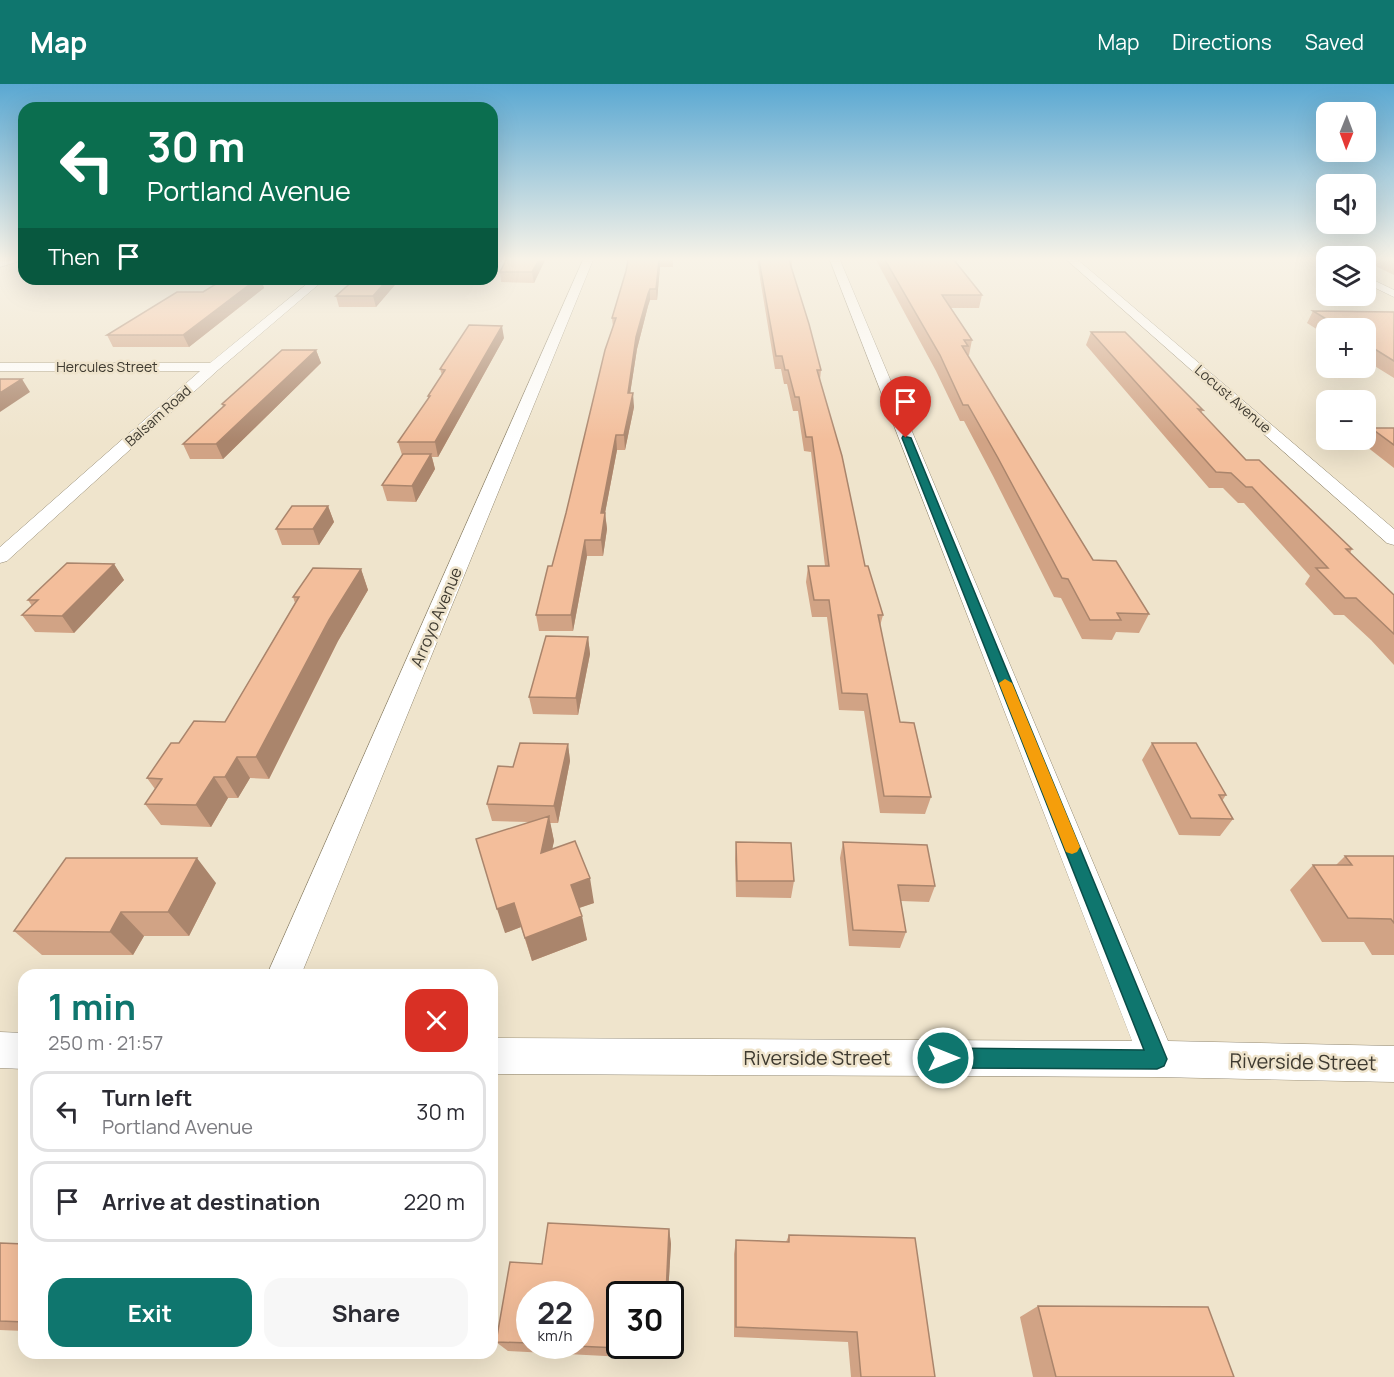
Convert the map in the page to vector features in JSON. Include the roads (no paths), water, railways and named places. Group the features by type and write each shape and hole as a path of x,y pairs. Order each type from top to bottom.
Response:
{"street":[{"name":"Balsam Road","path":"3,552 213,367 270,320"},
{"name":"Arroyo Avenue","path":"287,969 562,320"},
{"path":"859,320 1157,1059"},
{"name":"Locust Avenue","path":"1142,320 1394,539"},
{"name":"Hercules Street","path":"0,367 213,367"},
{"path":"0,1050 18,1051"},
{"name":"Riverside Street","path":"498,1056 1157,1059 1394,1064"}]}
